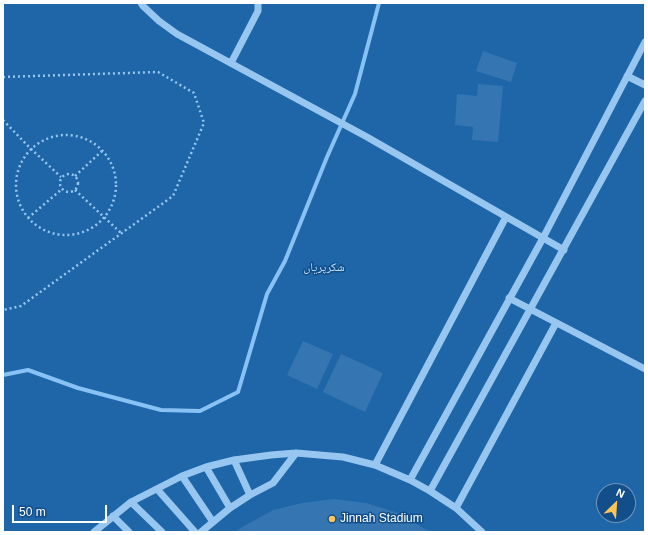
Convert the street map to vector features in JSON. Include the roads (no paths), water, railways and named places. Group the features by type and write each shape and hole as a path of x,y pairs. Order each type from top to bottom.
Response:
{"street":[{"path":"142,3 143,6 159,21 177,34 367,137 564,250"},
{"path":"231,63 258,10 258,3"},
{"path":"410,480 543,238 645,42"},
{"path":"627,76 645,85"},
{"path":"430,491 645,101"},
{"path":"375,465 506,217"},
{"path":"509,298 645,369"},
{"path":"456,508 556,323"},
{"path":"201,532 230,508 273,483 296,453"},
{"path":"94,532 131,502 182,476 206,467 234,460 296,453 343,457 375,465 410,480 430,491 456,508 482,532"},
{"path":"234,460 250,495"},
{"path":"206,467 230,508"},
{"path":"182,476 213,522"},
{"path":"157,489 194,532"},
{"path":"131,502 162,532"},
{"path":"113,516 128,532"}],"waterway":[{"path":"3,375 28,370 78,388 161,410 200,411 238,392 267,294 285,261 327,157 355,94 379,3"}],"place":[{"name":"Jinnah Stadium","path":"332,519"}],"park label":[{"name":"شکرپریاں","path":"324,268"}]}
